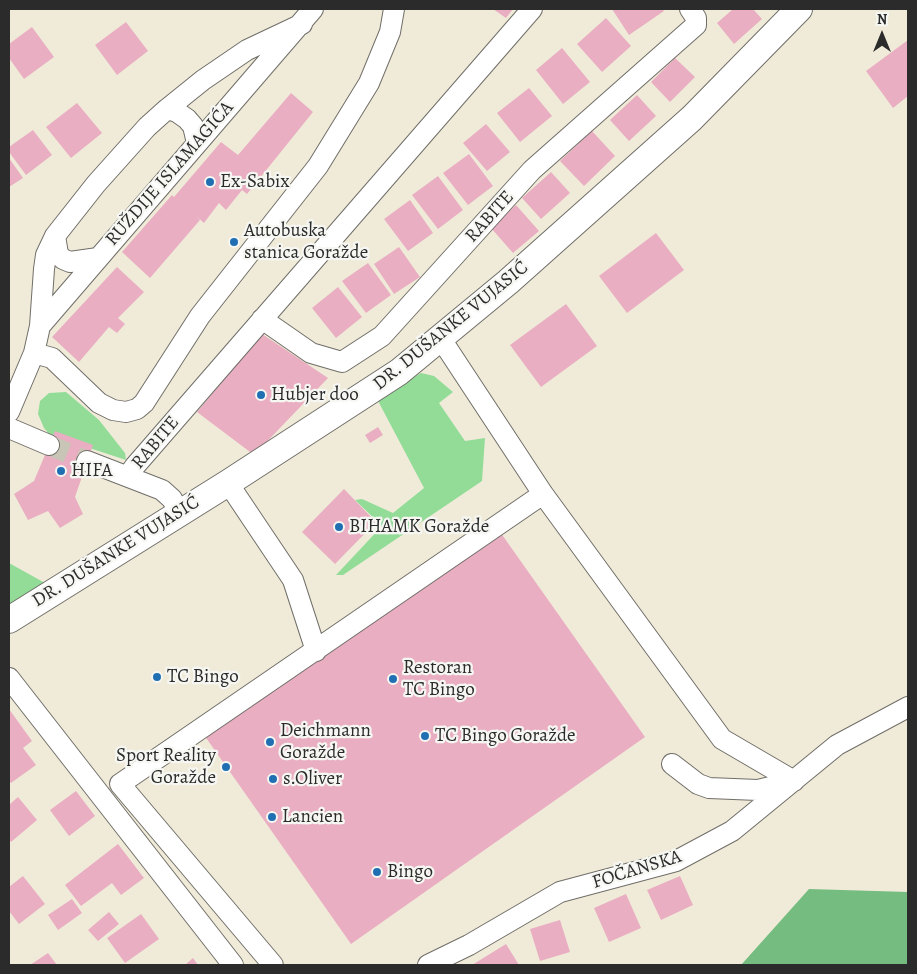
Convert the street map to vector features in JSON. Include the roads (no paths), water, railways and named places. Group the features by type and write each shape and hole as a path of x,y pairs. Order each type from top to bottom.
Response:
{"main road":[{"name":"DR. DUŠANKE VUJASIĆ","path":"9,620 180,512 228,484 399,372 508,282 692,118 800,9"}],"street":[{"path":"34,353 52,358 106,407 119,412 126,412 136,409 144,403 200,316 318,166 369,83 390,32 394,9"},
{"name":"RABITE","path":"128,476 532,9"},
{"name":"RABITE","path":"262,319 311,353 342,362 382,336 532,170 696,25 696,18 690,9"},
{"name":"RUŽDIJE ISLAMAGIĆA","path":"40,326 197,142 308,16"},
{"name":"RUŽDIJE ISLAMAGIĆA","path":"9,412 34,353 40,326 46,254 54,236 96,184 147,127 167,109 203,80 247,50 308,16"},
{"path":"167,109 187,118 193,126 197,142"},
{"path":"54,236 58,254 63,259 70,262 98,258"},
{"path":"441,339 543,494 722,739 794,781"},
{"path":"9,428 49,445"},
{"path":"87,461 162,490 172,499 180,512"},
{"path":"228,484 292,580 316,651"},
{"path":"273,965 120,784 543,494"},
{"path":"9,679 233,965"},
{"name":"FOČANSKA","path":"428,965 469,945 560,892 676,861 732,831 837,745 908,707"},
{"path":"672,764 698,784 709,788 758,790 794,781"}],"tunnel":[{"path":"49,445 87,461"}],"place":[{"name":"Ex-Sabix","path":"210,182"},
{"name":"Autobuska stanica Goražde","path":"234,242"},
{"name":"Hubjer doo","path":"261,395"},
{"name":"HIFA","path":"61,471"},
{"name":"BIHAMK Goražde","path":"339,527"},
{"name":"TC Bingo","path":"157,677"},
{"name":"Restoran TC Bingo","path":"393,679"},
{"name":"TC Bingo Goražde","path":"425,736"},
{"name":"Deichmann Goražde","path":"270,742"},
{"name":"Sport Reality Goražde","path":"226,767"},
{"name":"s.Oliver","path":"273,779"},
{"name":"Lancien","path":"272,817"},
{"name":"Bingo","path":"377,872"}]}
